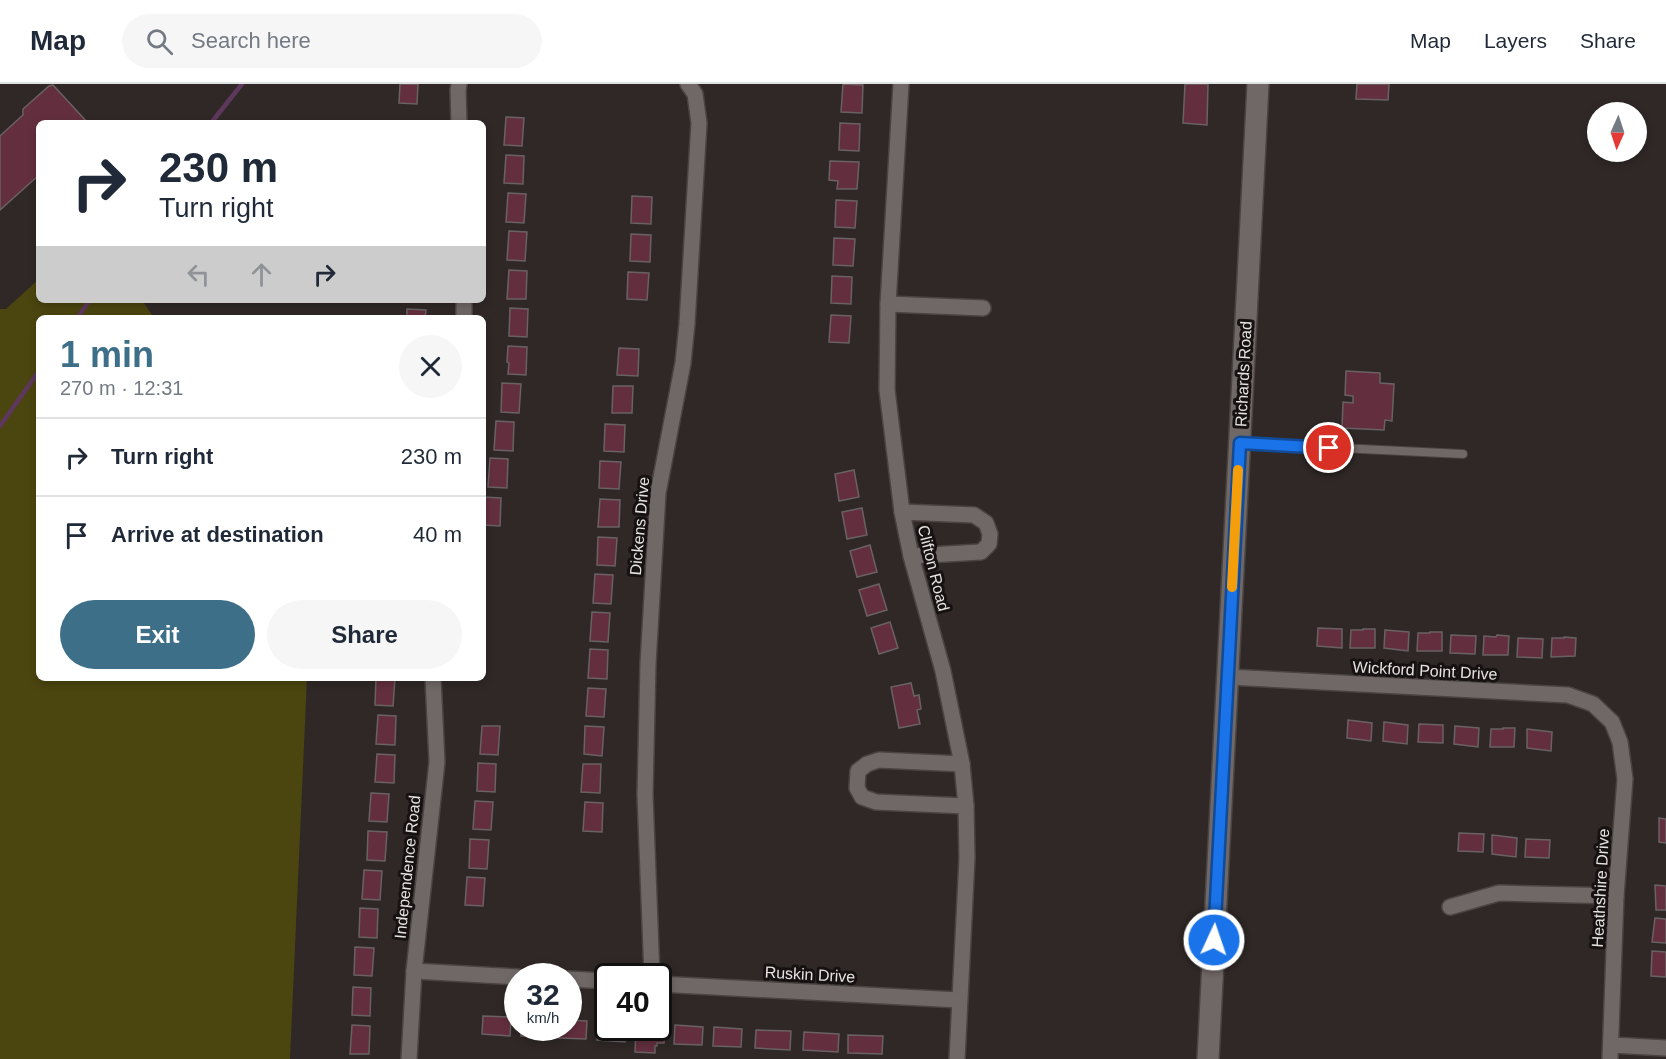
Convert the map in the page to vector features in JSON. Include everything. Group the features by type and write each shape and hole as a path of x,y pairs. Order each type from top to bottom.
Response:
{"street":[{"path":"459,84 459,120"},
{"name":"Dickens Drive","path":"651,963 645,795 648,664 658,493 687,324 699,123 695,94 687,84"},
{"name":"Clifton Road","path":"901,84 888,304 886,390 902,512 911,556 943,671 962,764 967,858 957,1059"},
{"name":"Richards Road","path":"1208,1059 1258,84"},
{"path":"888,304 983,308"},
{"path":"902,512 974,515 986,522 990,534 989,544 981,552 911,556"},
{"name":"Wickford Point Drive","path":"1228,678 1568,695 1593,704 1612,722"},
{"name":"Independence Road","path":"409,1059 414,971 437,762 433,681"},
{"name":"Heathshire Drive","path":"1610,1052 1616,896 1625,779 1620,741 1612,722"},
{"path":"962,764 879,760 867,764 858,771 857,788 862,797 876,802 966,806"},
{"path":"1450,907 1499,892 1616,896"},
{"path":"414,971 504,975"},
{"name":"Ruskin Drive","path":"672,985 959,1000"},
{"path":"1610,1052 1666,1048"}],"lane":[{"path":"1240,443 1463,454"}],"shaded area":[{"path":"36,282 36,303 144,303 152,315 36,315 36,681 307,681 290,1059 0,1059 0,309 6,309"}],"building":[{"path":"400,84 418,84 417,104 399,103"},
{"path":"843,84 863,85 862,113 841,112"},
{"path":"1185,84 1208,84 1207,125 1183,123"},
{"path":"1357,84 1389,84 1388,100 1356,99"},
{"path":"53,85 85,120 36,120 36,178 0,210 0,136 23,115 23,109"},
{"path":"506,117 524,118 522,146 504,145"},
{"path":"840,123 860,124 859,151 839,150"},
{"path":"506,155 524,156 523,184 504,183"},
{"path":"830,161 859,162 857,189 837,189 838,181 829,180"},
{"path":"508,193 526,194 524,223 506,222"},
{"path":"632,196 652,197 651,224 631,223"},
{"path":"836,200 857,201 855,228 835,227"},
{"path":"509,231 527,232 525,261 507,260"},
{"path":"631,234 651,235 650,262 630,261"},
{"path":"834,238 855,239 853,266 833,265"},
{"path":"509,270 527,271 526,299 507,299"},
{"path":"628,272 649,273 647,300 627,299"},
{"path":"832,276 852,277 851,304 831,303"},
{"path":"510,308 528,309 527,337 509,336"},
{"path":"407,309 426,310 425,315 407,315"},
{"path":"831,315 851,316 849,343 829,342"},
{"path":"508,346 527,347 526,375 508,374"},
{"path":"619,348 639,349 638,376 617,375"},
{"path":"1346,371 1380,373 1380,383 1394,384 1392,421 1385,420 1384,430 1342,428 1343,402 1353,403 1353,396 1345,395"},
{"path":"502,383 521,384 519,413 501,412"},
{"path":"613,386 633,386 632,413 612,413"},
{"path":"496,421 514,422 513,451 494,450"},
{"path":"605,424 625,425 624,452 604,451"},
{"path":"490,458 508,459 507,488 488,487"},
{"path":"600,461 621,462 619,489 599,488"},
{"path":"854,470 859,497 839,501 835,474"},
{"path":"486,497 501,498 500,526 486,525"},
{"path":"600,499 620,500 619,527 598,527"},
{"path":"862,508 867,535 847,539 842,512"},
{"path":"598,537 617,538 615,566 597,565"},
{"path":"870,545 877,572 857,577 850,551"},
{"path":"595,574 613,575 611,604 593,603"},
{"path":"879,584 887,610 867,616 859,590"},
{"path":"592,612 610,613 608,642 590,641"},
{"path":"890,622 898,648 879,654 871,628"},
{"path":"1318,628 1342,629 1342,648 1317,646"},
{"path":"1375,629 1375,648 1350,648 1351,630"},
{"path":"1385,630 1409,632 1408,651 1384,648"},
{"path":"1442,632 1442,651 1417,651 1418,633"},
{"path":"1451,635 1476,636 1475,654 1450,653"},
{"path":"1497,635 1509,636 1508,655 1483,655 1484,636 1496,637"},
{"path":"1518,638 1543,639 1542,658 1517,657"},
{"path":"1552,638 1576,638 1575,656 1551,657"},
{"path":"590,649 608,650 607,679 588,678"},
{"path":"376,681 395,681 393,706 375,705"},
{"path":"911,683 914,696 919,695 921,709 917,710 920,724 899,728 891,687"},
{"path":"588,688 606,689 604,717 586,716"},
{"path":"378,715 396,716 395,745 376,744"},
{"path":"1348,720 1372,723 1371,741 1347,738"},
{"path":"1384,722 1408,725 1407,744 1383,741"},
{"path":"1419,724 1443,725 1443,743 1418,742"},
{"path":"482,726 500,726 498,755 480,754"},
{"path":"585,726 604,727 602,756 584,754"},
{"path":"1455,726 1479,728 1478,747 1454,744"},
{"path":"1515,728 1514,747 1490,747 1491,729"},
{"path":"1527,729 1552,732 1551,751 1527,748"},
{"path":"377,754 395,755 394,783 375,782"},
{"path":"478,763 496,764 495,792 477,791"},
{"path":"583,764 601,764 600,793 581,792"},
{"path":"371,793 389,794 387,822 369,821"},
{"path":"475,801 493,802 491,830 473,829"},
{"path":"585,802 603,803 602,832 583,831"},
{"path":"1659,818 1666,819 1666,843 1659,842"},
{"path":"368,831 387,832 385,861 367,860"},
{"path":"1459,833 1484,834 1483,852 1458,851"},
{"path":"1492,835 1517,838 1516,857 1492,854"},
{"path":"470,839 489,840 487,869 469,868"},
{"path":"1526,839 1550,840 1549,858 1525,857"},
{"path":"364,870 382,871 380,900 362,899"},
{"path":"467,877 485,878 483,906 465,905"},
{"path":"1655,885 1666,886 1666,910 1656,910"},
{"path":"360,908 378,909 377,938 359,937"},
{"path":"1655,918 1666,919 1666,943 1652,942"},
{"path":"355,947 374,948 372,976 354,975"},
{"path":"1652,951 1666,952 1666,977 1651,976"},
{"path":"353,987 371,988 370,1016 352,1015"},
{"path":"483,1016 504,1017 504,1036 482,1034"},
{"path":"582,1021 587,1021 586,1039 582,1039"},
{"path":"352,1025 370,1026 369,1054 350,1054"},
{"path":"675,1025 703,1027 702,1045 674,1044"},
{"path":"714,1027 742,1029 741,1047 713,1046"},
{"path":"756,1030 791,1031 790,1050 755,1048"},
{"path":"804,1032 839,1034 838,1052 803,1050"},
{"path":"848,1035 883,1036 882,1054 848,1053"},
{"path":"635,1041 664,1041 664,1043 657,1043 655,1053 635,1052"}],"waterway":[{"path":"213,120 242,84"},
{"path":"79,315 88,303"},
{"path":"0,426 36,375"}],"slow traffic":[{"path":"1232,587 1238,470"}],"route":[{"path":"1214,940 1240,443 1329,448"}]}
